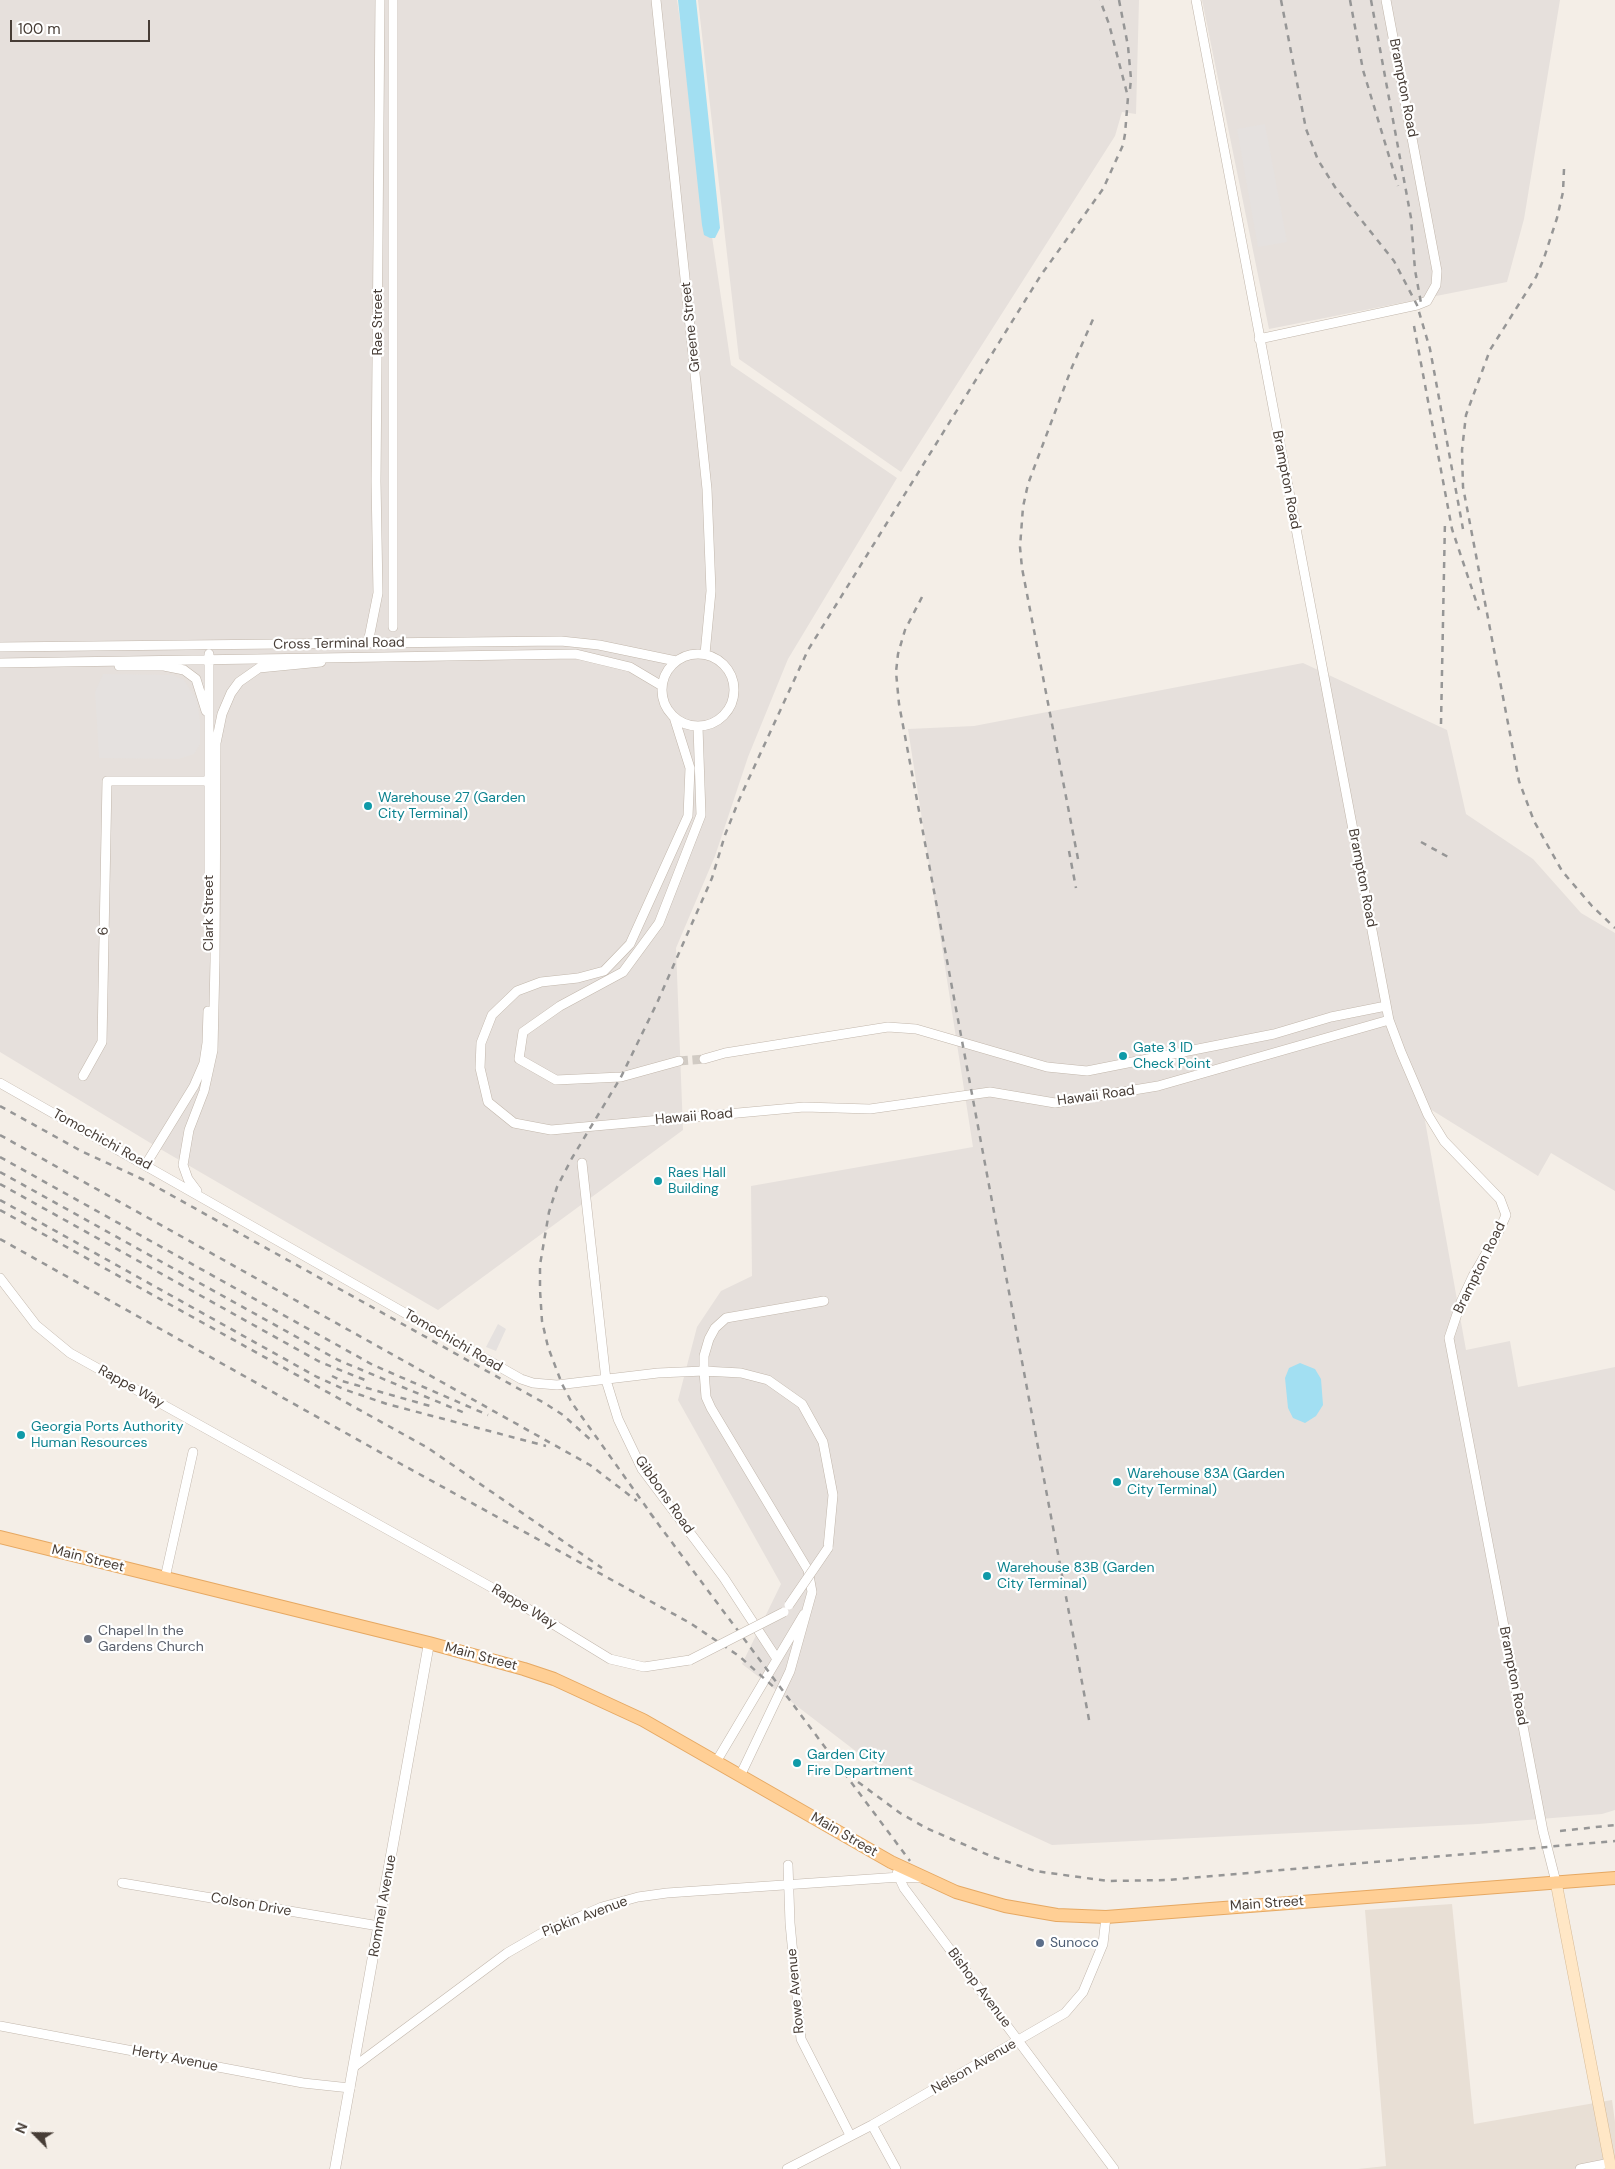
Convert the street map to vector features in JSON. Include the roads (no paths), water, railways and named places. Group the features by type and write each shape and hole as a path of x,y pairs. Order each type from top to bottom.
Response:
{"main road":[{"name":"Main Street","path":"0,1538 429,1643 524,1669 578,1689 643,1720 891,1862 956,1892 1005,1906 1057,1915 1106,1917 1615,1878"},
{"name":"Brampton Road","path":"1556,1882 1611,2166"}],"street":[{"name":"Rae Street","path":"368,643 378,588 376,480 380,0"},
{"name":"Rae Street","path":"393,0 393,628"},
{"name":"Greene Street","path":"656,0 707,489 711,591 705,654"},
{"name":"Brampton Road","path":"1196,0 1389,1020 1428,1115 1444,1141 1500,1199 1506,1215 1465,1293 1449,1338 1543,1831 1556,1882"},
{"name":"Brampton Road","path":"1260,339 1417,305 1427,301 1436,285 1437,271 1386,0"},
{"name":"Cross Terminal Road","path":"0,647 561,641 599,645 676,661"},
{"name":"Clark Street","path":"198,1194 188,1179 183,1165 188,1130 204,1091 213,1050 212,781 209,646"},
{"name":"Cross Terminal Road","path":"0,663 209,658 576,654 630,667 662,686"},
{"path":"695,654 705,654 716,658 732,676 733,700 728,710 720,719 709,725 698,727 687,725 674,717 664,704 662,686 667,670 676,661 695,654"},
{"name":"Clark Street","path":"146,1164 194,1086 204,1064 207,1043 209,974 212,781 216,743 222,714 231,693 239,682 259,668 364,656"},
{"path":"102,660 117,666 164,666 184,670 196,679 202,694 210,730"},
{"name":"Hawaii Road","path":"674,717 690,768 688,816 630,944 604,970 578,978 541,982 517,991 492,1015 481,1043 480,1068 488,1102 514,1123 551,1130 804,1107 870,1109 990,1092 1055,1102 1158,1086 1389,1020"},
{"path":"679,1061 621,1077 556,1080 519,1059 524,1032 560,1006 623,972 659,923 701,815 698,727"},
{"name":"6","path":"83,1076 102,1042 107,781 212,781"},
{"name":"Hawaii Road","path":"704,1058 888,1027 916,1029 1047,1067 1087,1071 1274,1034 1332,1017 1386,1006"},
{"name":"Tomochichi Road","path":"0,1082 521,1379 533,1383 556,1385 658,1373 704,1372"},
{"name":"Gibbons Road","path":"582,1163 606,1380 618,1419 642,1469 724,1578 777,1659"},
{"name":"Rappe Way","path":"0,1278 36,1325 70,1353 508,1596 610,1659 644,1667 690,1660 786,1608 828,1548 833,1496 823,1442 802,1404 768,1380 741,1373 704,1372"},
{"path":"740,1776 790,1671 812,1592 808,1570 710,1408 706,1397 704,1356 709,1339 715,1328 726,1318 824,1300"},
{"path":"165,1578 193,1452"},
{"path":"716,1762 810,1603"},
{"name":"Rommel Avenue","path":"335,2169 355,2066 429,1643"},
{"path":"891,1862 900,1877"},
{"name":"Rowe Avenue","path":"788,1865 787,1885 801,2039 850,2135"},
{"name":"Main Street","path":"900,1877 924,1878"},
{"name":"Pipkin Avenue","path":"355,2066 507,1953 540,1934 593,1911 638,1897 667,1893 900,1877"},
{"name":"Bishop Avenue","path":"900,1877 904,1888 1114,2169"},
{"name":"Colson Drive","path":"122,1883 379,1926"},
{"name":"Nelson Avenue","path":"786,2169 872,2125 1065,2013 1083,1992 1103,1944 1106,1917"},
{"name":"Herty Avenue","path":"0,2026 303,2083 350,2088"},
{"path":"872,2125 896,2169"},
{"path":"1580,2169 1611,2166"}],"water":[{"path":"678,0 696,0 720,228 715,238 704,235 702,225"},
{"path":"1300,1363 1315,1369 1321,1379 1323,1405 1316,1416 1305,1423 1293,1418 1288,1408 1285,1378 1289,1368"}],"tunnel":[{"path":"679,1061 704,1059"}],"railway":[{"path":"654,1518 572,1403 562,1384 548,1347 542,1321 540,1265 549,1212 557,1187 572,1158 621,1077 657,1003 712,878 725,835 739,800 808,650 1041,275 1103,189 1123,145 1128,97 1109,24 1100,0"},
{"path":"1119,0 1128,46 1130,89"},
{"path":"1281,0 1306,129 1318,160 1335,187 1394,261 1417,305 1430,349 1463,529"},
{"path":"1350,0 1363,70 1398,186"},
{"path":"1371,0 1411,218 1415,270 1421,303"},
{"path":"1564,169 1563,192 1544,258 1536,277 1490,350 1466,415 1462,450 1463,487 1519,781 1534,821 1562,871 1592,906 1615,928"},
{"path":"1078,859 1022,568 1020,547 1023,507 1028,484 1072,367 1094,317"},
{"path":"1414,326 1452,529 1479,610"},
{"path":"1441,724 1445,520"},
{"path":"922,597 905,630 898,654 896,672 899,704 1090,1725"},
{"path":"1421,842 1450,858"},
{"path":"1069,851 1076,888"},
{"path":"0,1106 83,1152 144,1180 546,1404 563,1415 593,1442"},
{"path":"0,1135 590,1465 637,1501"},
{"path":"0,1157 373,1365 488,1415"},
{"path":"0,1172 338,1360 467,1414"},
{"path":"0,1184 320,1362 370,1382"},
{"path":"0,1200 317,1377 346,1390 387,1404 546,1446"},
{"path":"0,1210 428,1448 602,1568"},
{"path":"0,1239 401,1464 690,1623 739,1656 776,1689"},
{"path":"332,1376 342,1381 430,1406"},
{"path":"650,1513 910,1861"},
{"path":"858,1782 900,1813 926,1828 993,1857 1035,1871 1108,1881 1167,1880 1615,1841"},
{"path":"1560,1831 1615,1825"}],"place":[{"name":"Warehouse 27 (Garden City Terminal)","path":"368,806"},
{"name":"Gate 3 ID Check Point","path":"1123,1056"},
{"name":"Raes Hall Building","path":"658,1181"},
{"name":"Georgia Ports Authority Human Resources","path":"21,1435"},
{"name":"Warehouse 83A (Garden City Terminal)","path":"1117,1482"},
{"name":"Warehouse 83B (Garden City Terminal)","path":"987,1576"},
{"name":"Chapel In the Gardens Church","path":"88,1639"},
{"name":"Garden City Fire Department","path":"797,1763"},
{"name":"Sunoco","path":"1040,1943"}]}
